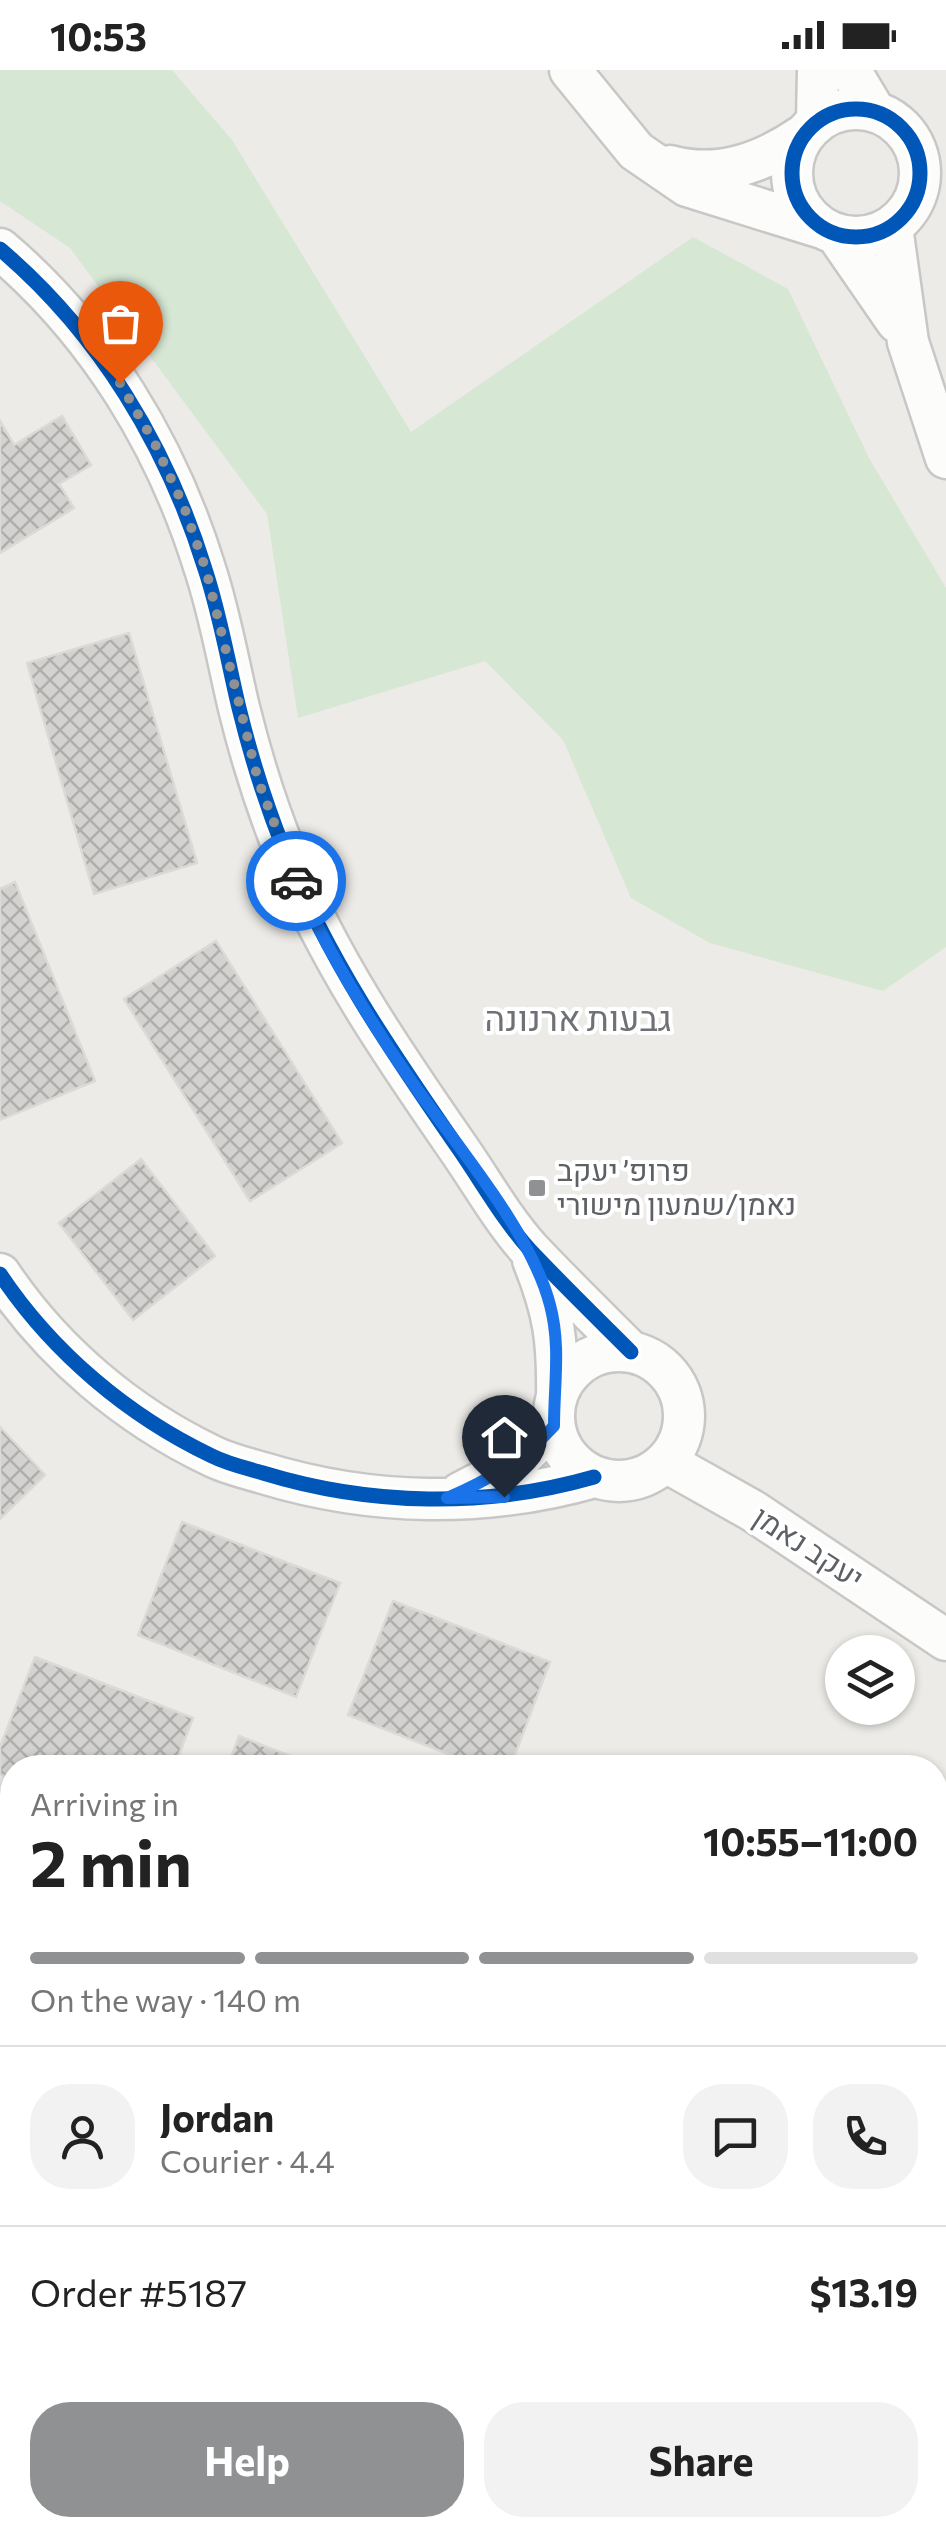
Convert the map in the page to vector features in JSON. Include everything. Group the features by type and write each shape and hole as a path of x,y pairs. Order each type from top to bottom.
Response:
{"street":[{"path":"570,70 636,151 687,186 829,232 870,236 892,226 932,181 912,140 886,117 850,70"},
{"path":"818,70 810,129 794,155 795,194 806,214 829,232 908,342"},
{"path":"652,162 688,171 728,169 760,161 834,111 855,108 946,137"},
{"path":"892,226 908,342 946,458"},
{"path":"0,249 76,325 120,383 155,444 184,507 206,570 247,742 270,816 298,884 372,1022 528,1247 631,1352"},
{"path":"447,1498 512,1466 555,1411 565,1380 593,1356 612,1351 650,1359 666,1371 683,1406 678,1445 666,1462 650,1474 632,1480 613,1482 594,1477 567,1457 555,1411 555,1330 550,1302 528,1247"},
{"path":"0,1274 68,1356 137,1414 215,1458 304,1485 425,1500 534,1493 594,1477"},
{"name":"יעקב נאמן","path":"666,1462 753,1511 946,1640"}],"green space":[{"path":"0,70 172,70 232,140 411,432 693,237 788,289 869,458 946,588 946,947 883,991 710,943 631,898 563,740 485,661 298,718 267,514 70,248 0,201"}],"building":[{"path":"62,416 91,465 59,484 74,508 0,553 0,421 14,445"},
{"path":"129,633 197,863 94,894 27,663"},
{"path":"15,882 95,1081 0,1120 0,889"},
{"path":"216,941 342,1143 250,1201 124,999"},
{"path":"141,1159 215,1256 133,1320 59,1223"},
{"path":"0,1427 45,1475 0,1519"},
{"path":"182,1522 340,1583 296,1697 138,1635"},
{"path":"393,1601 550,1662 515,1755 451,1755 348,1715"},
{"path":"35,1657 193,1718 179,1755 0,1755"},
{"path":"239,1736 288,1755 232,1755"}],"cycle path":[{"path":"856,109 881,113 902,127 916,148 920,173 916,198 902,219 881,233 856,237 831,233 810,219 796,198 792,173 796,148 810,127 831,113 856,109"},
{"path":"0,249 36,282 98,355 150,436 171,479 210,586 265,799 302,891 341,967 510,1225 542,1263 631,1352"},
{"path":"0,1274 43,1330 94,1379 151,1422 231,1464 345,1492 428,1499 512,1494 594,1477"}],"way so far":[{"path":"120,383 155,444 184,507 224,636 258,780 296,881"}],"place":[{"name":"פרופ׳ יעקב נאמן/שמעון מישורי","path":"537,1188"}],"district":[{"name":"גבעות ארנונה","path":"578,1019"}],"route":[{"path":"296,881 332,952 394,1057 528,1247 550,1302 558,1344 554,1426 512,1466 447,1498 504,1497"}]}
